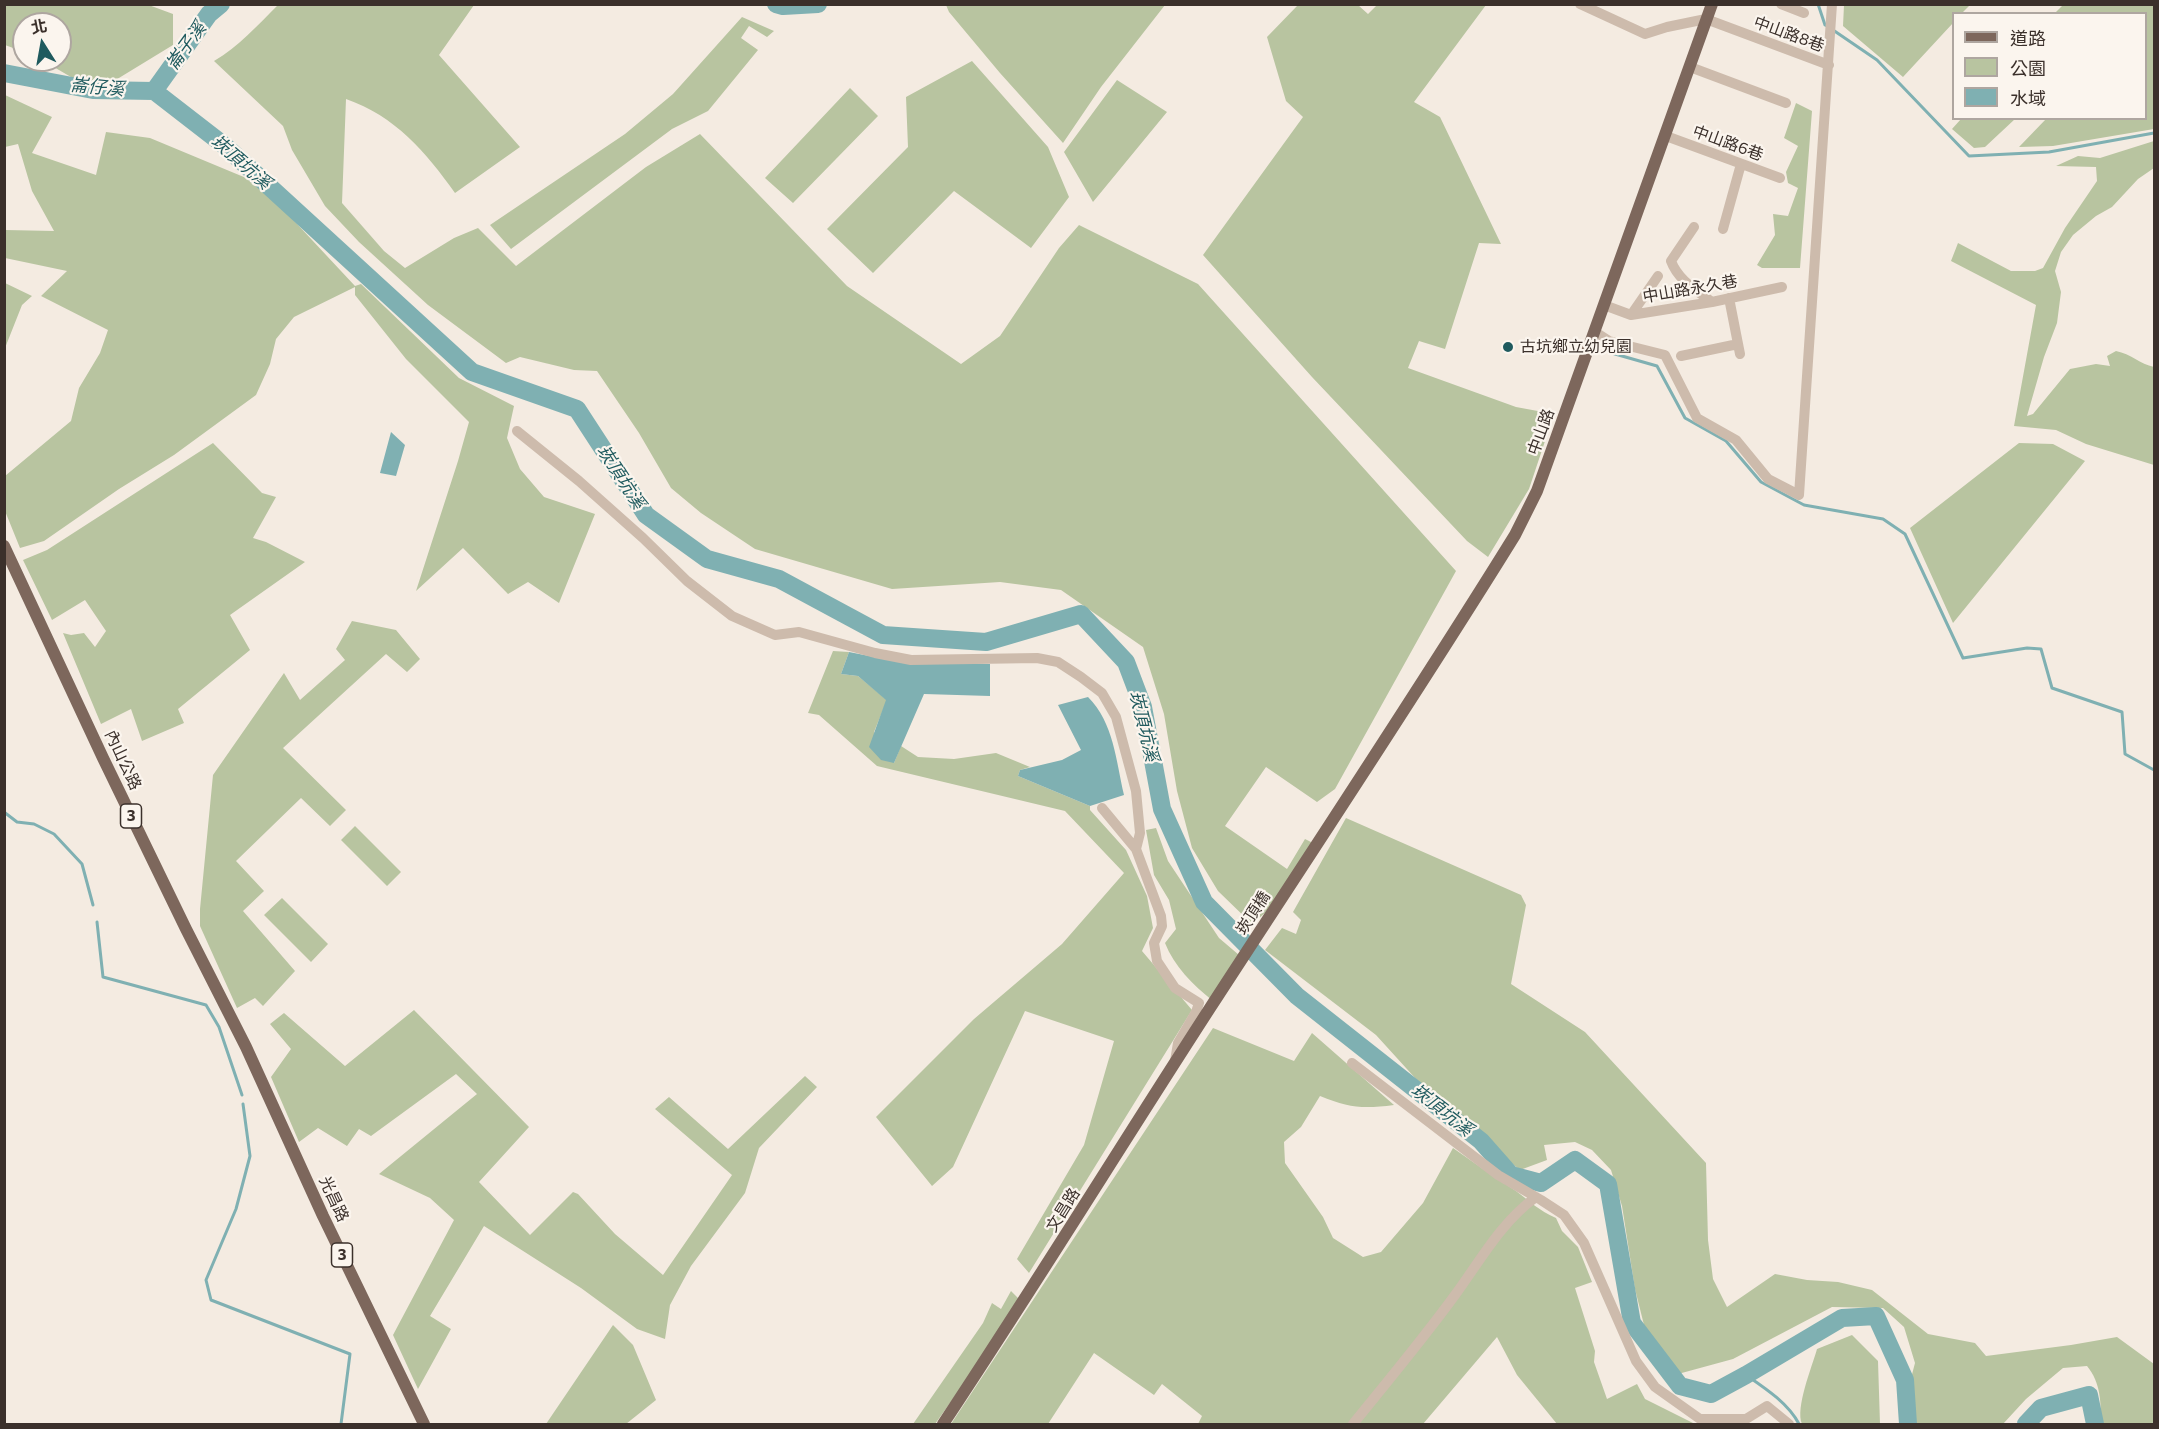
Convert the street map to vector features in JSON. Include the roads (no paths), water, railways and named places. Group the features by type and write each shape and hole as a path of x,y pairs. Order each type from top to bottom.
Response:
{"main road":[{"name":"中山路","path":"1325,834 1515,535 1537,491 1712,4"},
{"name":"內山公路","path":"6,553 108,768 263,1084"},
{"name":"崁頂橋","path":"1209,1011 1325,834"},
{"name":"文昌路","path":"944,1425 1209,1011"},
{"name":"光昌路","path":"263,1084 323,1216 424,1425"}],"street":[{"path":"1580,4 1645,34 1706,19"},
{"path":"1781,4 1804,13"},
{"path":"1595,332 1609,341 1665,355 1697,418 1736,440 1768,479 1798,495 1832,4"},
{"name":"中山路8巷","path":"1706,19 1828,64"},
{"path":"1689,68 1786,103"},
{"name":"中山路6巷","path":"1666,136 1780,178"},
{"path":"1723,229 1741,164"},
{"path":"1694,227 1671,261 1674,270 1689,285 1712,302"},
{"path":"1631,315 1658,276"},
{"name":"中山路永久巷","path":"1604,304 1631,315 1712,302 1782,287"},
{"path":"1681,356 1739,349 1730,298"},
{"path":"517,430 579,481 687,581 732,616 775,635 799,632 875,653 911,660 1037,658 1058,662 1081,677 1102,693 1116,717 1136,791 1140,834 1136,849"},
{"path":"1102,808 1136,849 1161,916 1162,926 1154,943 1157,961 1175,988 1199,1003 1178,1043 1175,1064"},
{"path":"1352,1063 1497,1175 1564,1215 1584,1243 1636,1361 1655,1387 1700,1419 1746,1419 1767,1406 1789,1425"},
{"path":"1353,1425 1455,1295 1479,1258 1523,1206 1536,1197"}],"water":[{"path":"391,432 405,445 396,476 380,473"},
{"path":"849,652 895,661 990,664 990,696 924,694 894,763 881,760 869,747 886,700 858,676 841,674"},
{"path":"1088,697 1097,707 1109,730 1124,795 1090,806 1018,776 1020,770 1062,760 1081,750 1058,705"}],"waterway":[{"name":"崙子溪","path":"154,91 209,14 221,4"},
{"name":"崙子溪","path":"776,4 783,6 818,4"},
{"path":"1818,4 1827,26"},
{"path":"1833,30 1877,60 1969,156 2049,152 2154,133"},
{"name":"崙仔溪","path":"4,73 93,90 154,91"},
{"name":"崁頂坑溪","path":"154,91 225,146 472,372 577,409 646,515 707,559 779,579 883,635 986,642 1081,614 1126,662 1143,707 1162,809 1204,902 1297,996 1481,1141 1511,1175 1541,1183 1575,1160 1608,1184 1632,1323 1680,1386 1711,1394 1842,1318 1876,1316 1905,1380 1908,1424"},
{"path":"1608,352 1657,366 1685,418 1726,441 1761,482 1804,505 1883,519 1905,534 1963,658 2027,648 2041,649 2052,688 2122,712 2125,754 2154,770"},
{"path":"4,812 17,822 34,824 54,834 82,864 93,905"},
{"path":"97,922 103,977 206,1005 219,1027 242,1095"},
{"path":"243,1104 250,1156 236,1209 206,1280 211,1300 350,1354 341,1424"},
{"path":"1746,1375 1782,1403 1799,1424"},
{"name":"崁頂坑溪","path":"2026,1424 2041,1408 2089,1395 2095,1424"}],"place":[{"name":"古坑鄉立幼兒園","path":"1508,347"}]}
